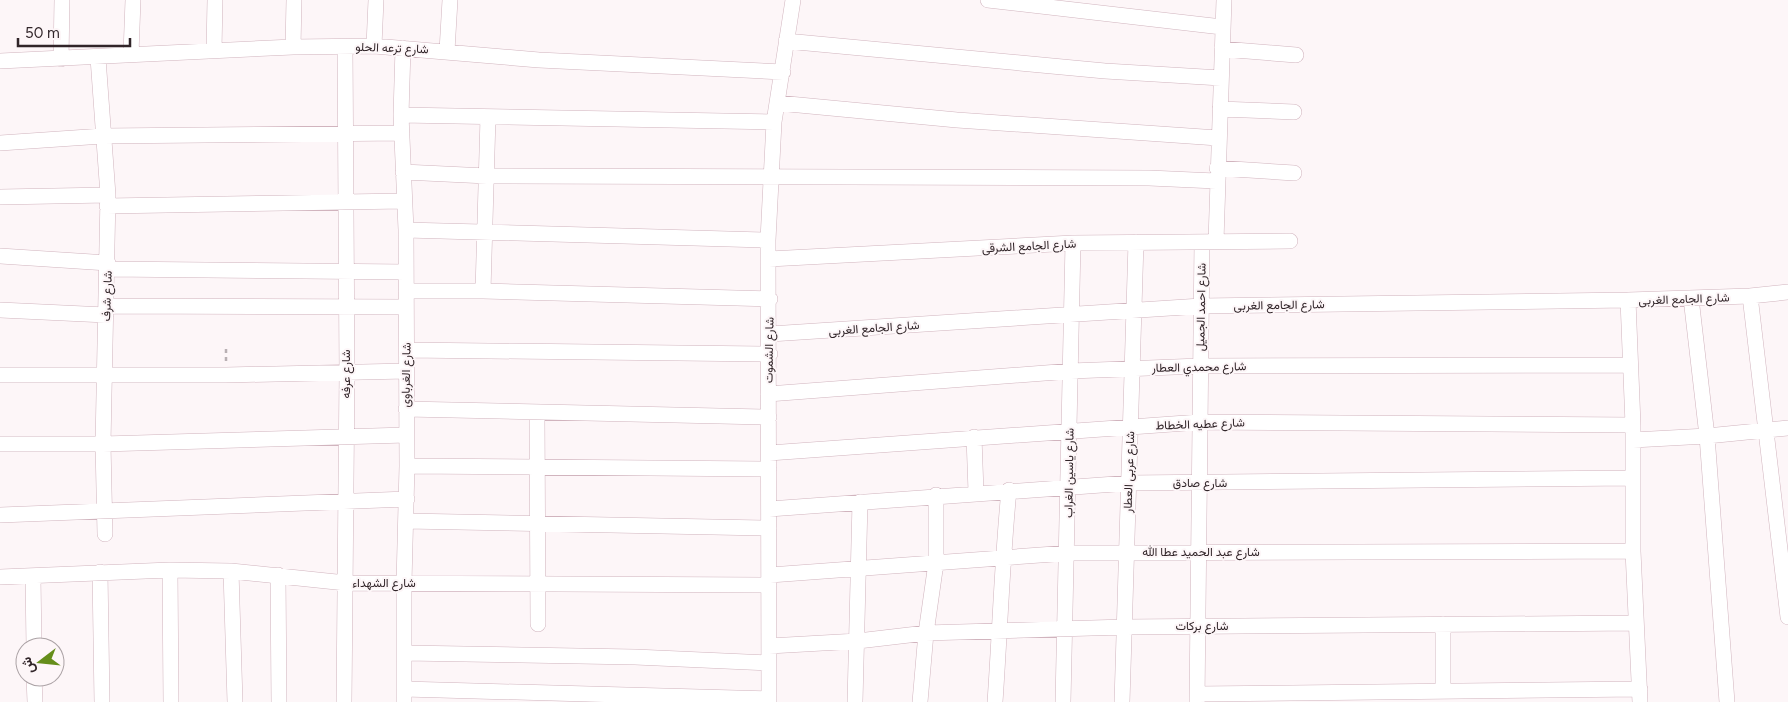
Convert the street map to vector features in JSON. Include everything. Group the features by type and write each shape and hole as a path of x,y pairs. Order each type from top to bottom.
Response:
{"street":[{"path":"61,59 62,0"},
{"path":"131,54 134,0"},
{"path":"214,50 215,0"},
{"path":"292,47 294,0"},
{"path":"374,46 376,0"},
{"path":"447,51 450,0"},
{"name":"شارع الشموت","path":"769,700 768,394 770,299 768,240 774,122 793,0"},
{"path":"988,0 1222,27"},
{"name":"شارع احمد الجميل","path":"1197,698 1201,306 1217,174 1224,0"},
{"path":"786,41 1086,69 1221,78"},
{"name":"شارع ترعه الحلو","path":"0,61 98,58 131,54 214,50 374,46 539,60 783,72"},
{"name":"شارع عرفه","path":"344,702 347,373 345,307 345,47"},
{"name":"شارع الغرباوى","path":"403,48 401,115 404,172 403,201 406,230 407,350 404,696"},
{"path":"1222,49 1296,55"},
{"name":"شارع شرف","path":"98,58 108,200 103,444 104,534"},
{"path":"778,103 957,120 1218,138"},
{"path":"1220,109 1294,112"},
{"path":"401,115 774,122"},
{"path":"483,291 488,117"},
{"path":"0,143 103,136 402,133"},
{"path":"404,172 487,176 771,178 1294,173"},
{"path":"0,197 108,200 403,201"},
{"path":"406,230 768,240"},
{"name":"شارع الجامع الشرقى","path":"769,259 1073,243 1290,241"},
{"name":"شارع عربى العطار","path":"1122,702 1136,242"},
{"name":"شارع ياسين الغراب","path":"1063,702 1068,553 1070,315 1073,243"},
{"path":"0,256 108,266 406,272"},
{"path":"406,291 483,291 770,299"},
{"name":"شارع الجامع الغربى","path":"770,334 1201,306 1628,300 1750,296 1788,292"},
{"path":"1750,296 1788,617"},
{"path":"1691,298 1707,436 1727,702"},
{"path":"1197,698 1443,690 1640,695 1633,550 1633,433 1628,300"},
{"path":"0,310 406,307"},
{"path":"407,350 770,354"},
{"name":"شارع محمدي العطار","path":"768,394 1071,371 1200,366 1630,365"},
{"path":"0,375 105,376 406,371"},
{"path":"406,409 537,414 769,417"},
{"path":"537,414 536,523 538,624"},
{"name":"شارع عطيه الخطاط","path":"769,453 1200,422 1707,436 1788,428"},
{"path":"0,444 103,444 406,435"},
{"path":"974,437 976,492"},
{"path":"407,466 768,469"},
{"name":"شارع صادق","path":"769,509 1129,482 1199,483 1632,478"},
{"path":"994,702 1000,630 1002,556 1008,490"},
{"path":"920,702 926,633 936,563 936,495"},
{"path":"0,515 407,499"},
{"path":"855,702 860,502"},
{"path":"406,521 769,528"},
{"name":"شارع عبد الحميد عطا الله","path":"769,580 858,569 1002,556 1068,553 1633,550"},
{"path":"170,570 171,702"},
{"name":"شارع الشهداء","path":"0,577 170,570 231,571 346,583 538,584 769,580"},
{"path":"231,571 235,702"},
{"path":"100,572 102,702"},
{"path":"278,575 279,702"},
{"path":"32,577 34,637"},
{"name":"شارع بركات","path":"769,646 858,641 926,633 1000,630 1198,626 1636,623"},
{"path":"1443,624 1443,690"},
{"path":"404,653 635,657 769,663"},
{"path":"34,687 35,702"},
{"path":"404,696 769,700"}]}
